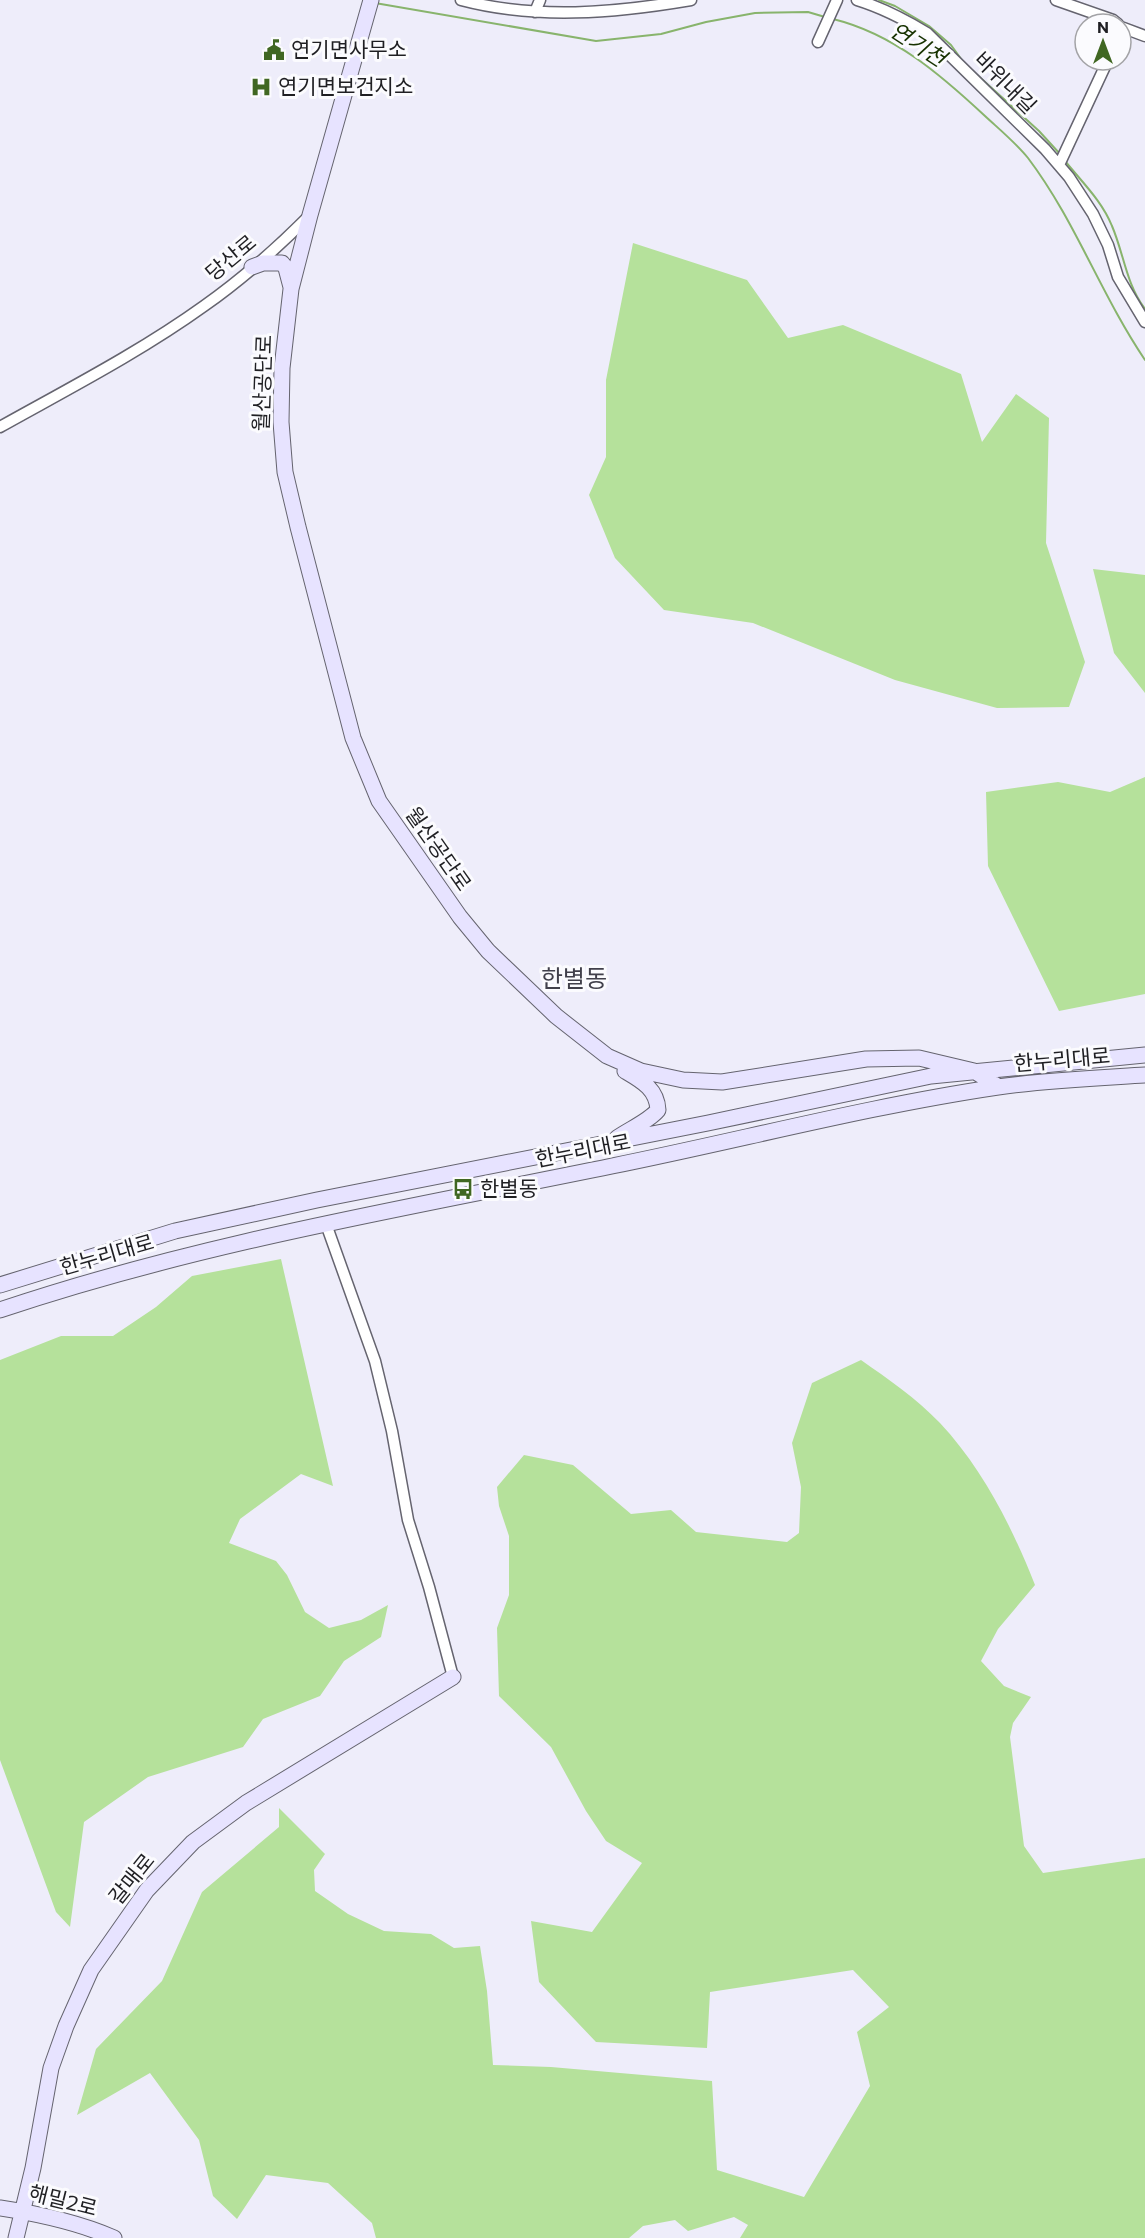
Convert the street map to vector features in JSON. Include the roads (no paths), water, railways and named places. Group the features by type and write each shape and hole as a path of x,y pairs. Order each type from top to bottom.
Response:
{"street":[{"name":"당산로","path":"0,428 203,307 279,245 310,215 371,0"},
{"path":"460,0 535,12 613,12 691,0"},
{"path":"535,12 540,0"},
{"path":"820,38 837,0"},
{"name":"바위내길","path":"857,0 905,19 927,33 1061,160 1069,177 1094,214 1108,245 1118,277 1145,322"},
{"path":"1056,0 1090,12"},
{"path":"1061,160 1102,72"},
{"name":"월산공단로","path":"310,215 291,289 282,368 280,422 285,472 353,738 379,801 460,917 488,951 556,1016 607,1056 641,1071 683,1080 722,1082 866,1059 899,1057 939,1062 974,1071 999,1087"},
{"path":"252,267 263,263 282,263 286,268 291,289"},
{"name":"한누리대로","path":"0,1285 176,1231 317,1200 931,1076 1145,1055"},
{"path":"607,1056 615,1065 653,1091 658,1101 658,1110 652,1118 636,1124 610,1142"},
{"name":"한누리대로","path":"0,1310 64,1288 172,1259 326,1224 700,1148 936,1097 999,1087 1145,1075"},
{"path":"326,1224 375,1361 392,1431 408,1520 453,1677"},
{"name":"갈매로","path":"16,2238 24,2212 51,2068 66,2026 91,1970 147,1890 193,1842 246,1803 453,1677"},
{"name":"해밀2로","path":"0,2208 24,2212 114,2238"}],"waterway":[{"path":"879,0 895,6 929,26 951,45 964,63 1039,131 1060,154"},
{"name":"연기천","path":"375,3 596,41 661,34 706,22 755,13 808,12 825,17"},
{"name":"연기천","path":"833,19 855,26 896,45 934,71 1023,152 1060,207 1115,310 1145,360"},
{"path":"1065,161 1108,217 1134,289 1145,309"}],"place":[{"name":"연기면사무소","path":"274,50"},
{"name":"연기면보건지소","path":"261,87"},
{"name":"한별동","path":"463,1189"}],"district":[{"name":"한별동","path":"574,979"}]}
